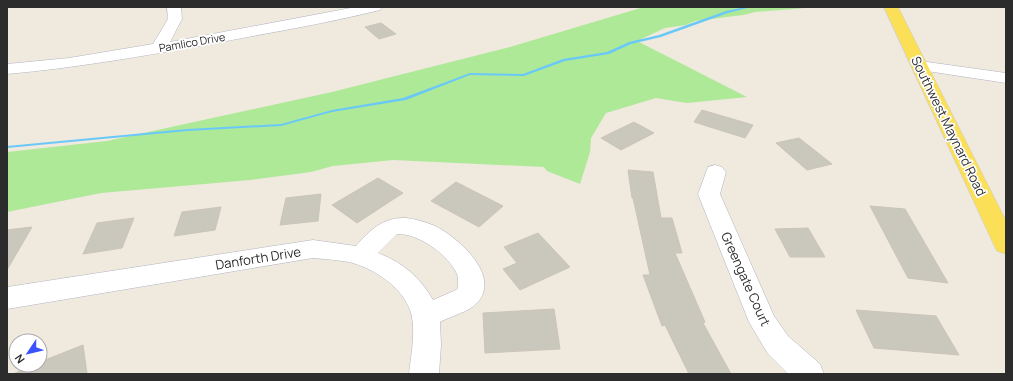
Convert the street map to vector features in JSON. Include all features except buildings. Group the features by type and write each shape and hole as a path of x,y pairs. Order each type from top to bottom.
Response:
{"main road":[{"name":"Southwest Maynard Road","path":"891,7 1006,245"}],"street":[{"path":"159,48 175,19 174,7"},
{"name":"Pamlico Drive","path":"7,69 77,61 159,48 241,34 375,7"},
{"path":"920,66 1006,78"},
{"name":"Greengate Court","path":"715,172 709,194 763,322 778,345 809,374"},
{"path":"362,256 385,230 393,227 409,226 421,229 441,242 463,261 470,273 472,290 466,298 425,316"},
{"name":"Danforth Drive","path":"7,298 314,249 362,256 382,265 400,277 416,296 425,316 427,352 424,374"}],"green space":[{"path":"644,7 818,7 755,12 695,21 686,25 665,28 637,41 747,97 687,103 656,98 606,113 591,138 590,152 580,184 547,171 544,167 393,160 333,166 311,172 250,180 101,193 7,212 7,152 107,141 332,92 510,47"}],"waterway":[{"path":"7,147 187,130 281,125 332,111 404,99 470,74 523,75 564,60 608,53 630,43 660,36 727,12 749,7"}]}
